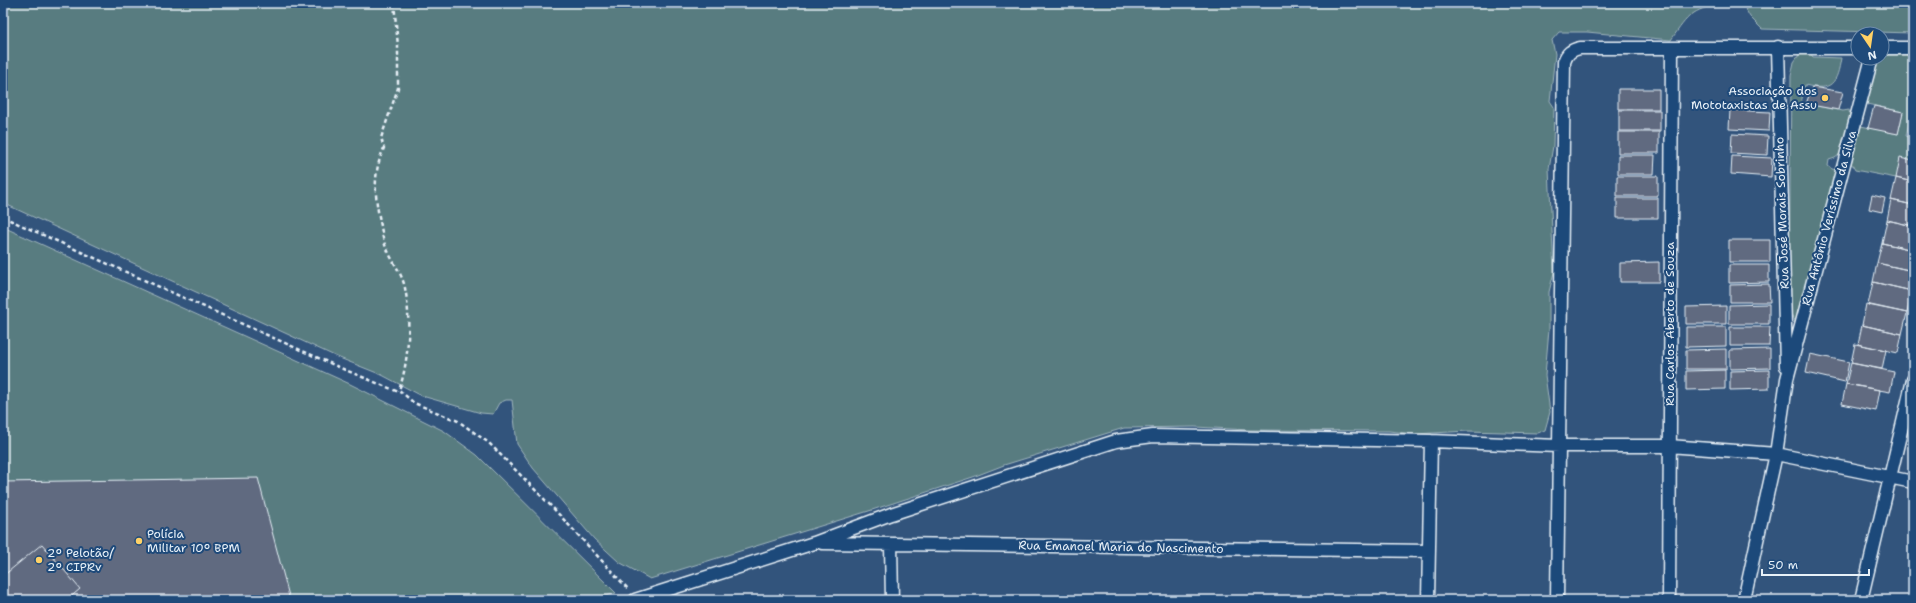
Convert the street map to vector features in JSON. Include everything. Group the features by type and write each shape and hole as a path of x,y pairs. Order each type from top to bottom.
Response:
{"street":[{"name":"Rua José Morais Sobrinho","path":"1778,47 1787,379"},
{"path":"1557,600 1564,62 1571,51 1580,48 1850,48"},
{"name":"Rua Carlos Aberto de Souza","path":"1669,600 1672,48"},
{"path":"1890,48 1913,48"},
{"name":"Rua Antônio Veríssimo da Silva","path":"1787,379 1870,66"},
{"path":"1744,600 1776,454 1787,379"},
{"path":"1861,600 1913,380"},
{"path":"636,600 814,543 891,514 1116,441 1153,436 1431,441 1559,446 1669,446 1776,454 1913,482"},
{"path":"1428,600 1431,441"},
{"name":"Rua Emanoel Maria do Nascimento","path":"814,543 1429,551"},
{"path":"891,544 892,600"}],"path":[{"path":"394,3 398,46 398,88 381,138 384,148 378,160 375,181 377,208 386,249 399,269 405,287 408,314 407,341 405,374 399,390 414,403 458,421 489,443 553,508 636,600"},
{"path":"3,217 343,369 403,394"}],"green space":[{"path":"3,3 1721,3 1697,11 1682,24 1671,40 1587,32 1559,32 1552,40 1555,54 1550,101 1554,107 1553,146 1549,169 1554,272 1549,292 1549,329 1545,375 1550,412 1545,430 1538,433 1468,431 1415,434 1389,431 1250,430 1195,427 1124,428 1004,465 973,477 872,510 650,579 619,562 594,539 533,468 517,444 512,400 506,400 499,403 493,414 481,413 422,396 382,375 337,357 3,203"},
{"path":"1742,3 1913,3 1913,33 1890,32 1890,26 1850,26 1850,31 1762,29 1750,17"},
{"path":"1810,53 1813,57 1841,58 1837,74 1832,84 1821,87 1805,85 1801,103 1843,111 1849,110 1850,118 1839,155 1829,160 1828,166 1832,169 1838,170 1797,329 1789,308 1791,76 1794,62 1799,55"},
{"path":"1890,55 1913,55 1913,106 1906,136 1913,138 1913,161 1896,178 1855,170 1851,163 1861,126 1898,134 1903,112 1867,104 1876,66 1890,66"},
{"path":"3,227 350,384 444,431 477,455 616,593 592,600 131,600 3,493"}],"building":[{"name":"Associação dos Mototaxistas de Assu","path":"1812,87 1843,92 1838,110 1806,104"},
{"path":"1618,89 1659,89 1659,109 1618,109"},
{"path":"1874,106 1903,112 1898,134 1868,128"},
{"path":"1619,110 1660,110 1660,131 1619,131"},
{"path":"1730,110 1770,112 1769,131 1729,129"},
{"path":"1618,132 1659,132 1659,153 1618,153"},
{"path":"1732,134 1768,136 1767,155 1731,153"},
{"path":"1618,155 1655,155 1654,174 1618,174"},
{"path":"1732,156 1772,158 1771,177 1731,174"},
{"path":"1900,158 1913,161 1913,182 1896,178"},
{"path":"1617,176 1658,176 1658,196 1617,196"},
{"path":"1896,178 1913,182 1913,205 1891,200"},
{"path":"1872,195 1885,198 1882,212 1869,209"},
{"path":"1617,198 1658,198 1658,218 1617,218"},
{"path":"1891,200 1913,205 1913,226 1887,220"},
{"path":"1887,220 1913,226 1913,250 1882,243"},
{"path":"1729,240 1770,240 1770,262 1729,262"},
{"path":"1882,243 1913,250 1913,271 1877,263"},
{"path":"1659,262 1659,282 1620,282 1620,263"},
{"path":"1877,263 1913,271 1912,291 1873,282"},
{"path":"1729,265 1769,265 1769,282 1729,283"},
{"path":"1873,282 1912,291 1907,313 1868,305"},
{"path":"1769,284 1770,302 1730,302 1730,285"},
{"path":"1769,304 1769,324 1729,324 1729,305"},
{"path":"1866,304 1907,313 1902,334 1862,325"},
{"path":"1726,306 1726,324 1686,324 1686,307"},
{"path":"1862,325 1902,334 1898,353 1858,344"},
{"path":"1686,327 1726,327 1726,346 1686,347"},
{"path":"1730,327 1770,327 1769,346 1730,346"},
{"path":"1855,344 1886,350 1882,369 1851,363"},
{"path":"1726,349 1726,369 1686,369 1686,350"},
{"path":"1770,349 1770,368 1730,369 1730,350"},
{"path":"1810,354 1849,362 1845,382 1806,373"},
{"path":"1851,363 1894,372 1890,392 1846,384"},
{"path":"1725,370 1725,389 1686,390 1686,371"},
{"path":"1769,370 1769,389 1730,390 1730,371"},
{"path":"1846,384 1880,390 1876,411 1842,404"},
{"name":"Polícia Militar 10º BPM","path":"258,478 290,600 3,600 3,482"},
{"name":"2º Pelotão/ 2º CIPRv","path":"42,544 80,589 67,600 3,600 3,576"}],"place":[{"name":"Associação dos Mototaxistas de Assu","path":"1825,98"},
{"name":"Polícia Militar 10º BPM","path":"139,541"},
{"name":"2º Pelotão/ 2º CIPRv","path":"39,560"}]}
